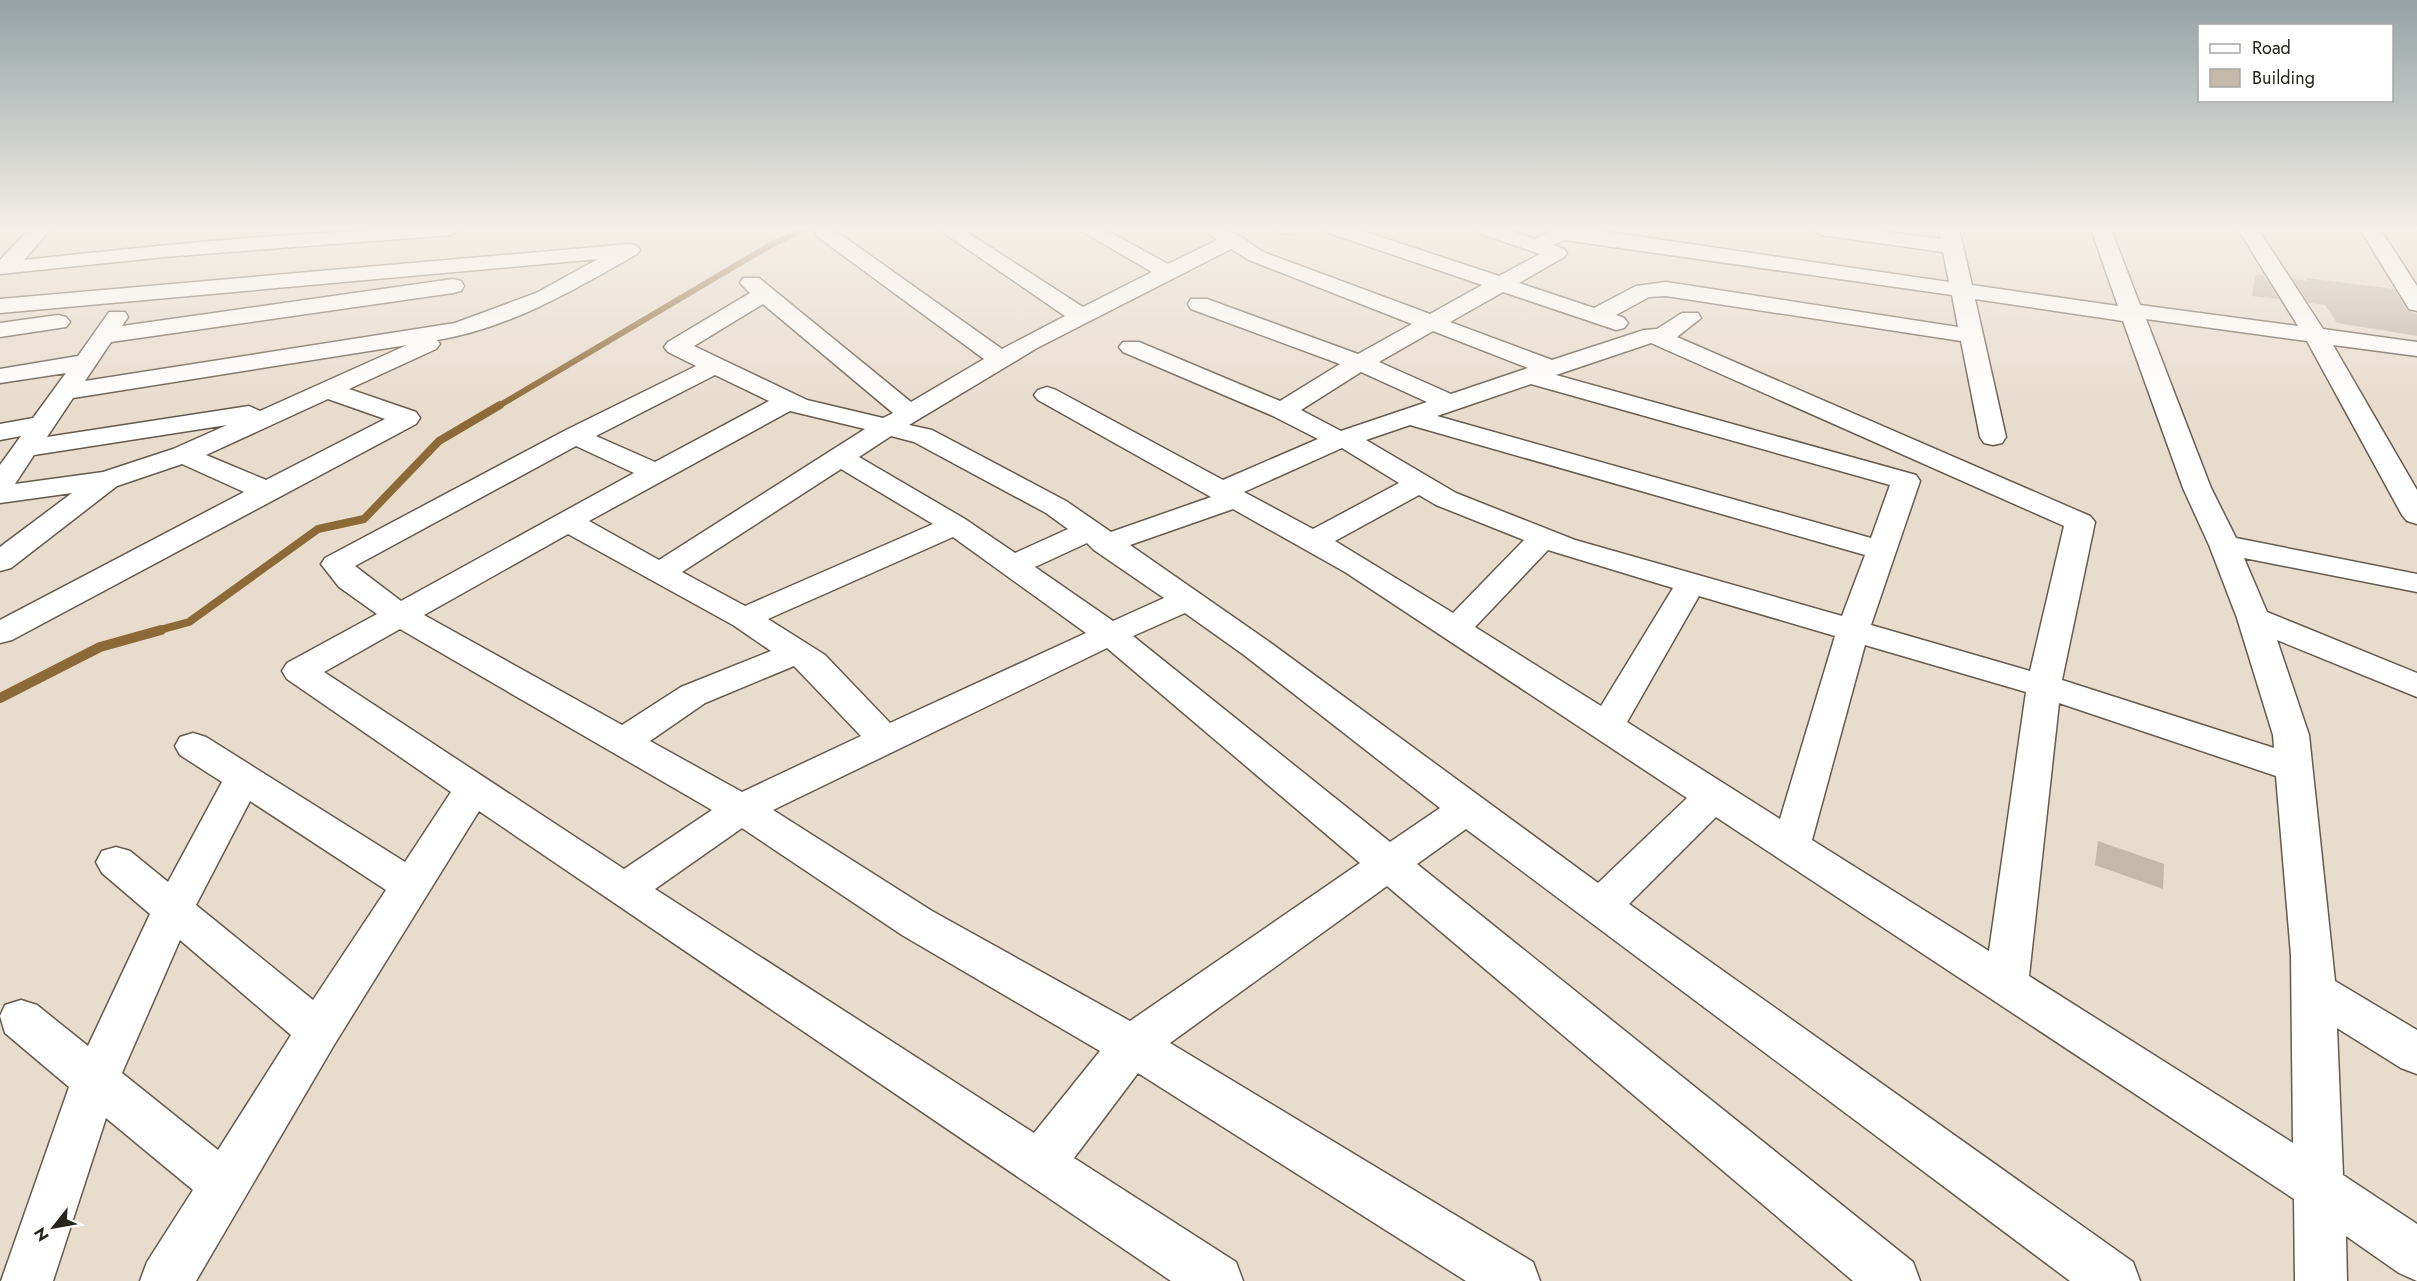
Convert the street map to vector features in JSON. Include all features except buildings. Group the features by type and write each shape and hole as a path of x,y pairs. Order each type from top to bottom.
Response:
{"street":[{"path":"0,485 28,448 136,289"},
{"path":"0,306 126,303 259,289"},
{"path":"104,336 445,289"},
{"path":"0,494 107,480 183,455 330,391 460,328 544,298 560,289"},
{"path":"898,421 789,400 676,347 758,289 898,421 1056,507 1096,538 1256,648 1466,809 2114,1281"},
{"path":"902,289 1001,360"},
{"path":"1039,289 1081,316"},
{"path":"660,573 898,421 1001,360 1134,289"},
{"path":"1344,289 1436,323 1542,373 1906,481"},
{"path":"1282,411 1361,363 1496,289"},
{"path":"1514,289 1656,336 2080,522 2044,686 2006,985"},
{"path":"1993,437 1961,289 2417,349"},
{"path":"2122,289 2197,488 2224,545 2253,618 2291,735 2313,990 2321,1281"},
{"path":"2286,289 2316,336 2417,514"},
{"path":"2407,289 2417,304"},
{"path":"1597,316 1644,291 1666,290 1971,336"},
{"path":"0,330 126,303"},
{"path":"1198,304 1361,363 1452,404"},
{"path":"1013,566 1229,495 1342,439 1656,336 1690,318"},
{"path":"66,392 460,328"},
{"path":"1131,347 1282,411 1342,439 1446,499 1543,538 2044,686 2294,768"},
{"path":"0,376 86,362"},
{"path":"714,366 575,436 336,564 350,580 400,615 741,809 917,922 1201,1084 1514,1281"},
{"path":"0,633 407,418 330,391"},
{"path":"1047,395 1356,565 2317,1186 2417,1255"},
{"path":"789,400 298,671 624,891 1217,1281"},
{"path":"28,448 295,406"},
{"path":"1412,417 1881,550"},
{"path":"0,432 44,424"},
{"path":"575,436 655,472"},
{"path":"1791,846 1853,630 1918,451"},
{"path":"183,455 267,491"},
{"path":"840,457 955,525 1110,634 1894,1281"},
{"path":"0,562 107,480"},
{"path":"1314,541 1419,483"},
{"path":"567,521 744,618 798,651 813,663 885,740"},
{"path":"744,618 955,525"},
{"path":"1455,629 1543,538"},
{"path":"2224,545 2417,583"},
{"path":"1606,727 1690,583"},
{"path":"624,891 741,809 1186,600"},
{"path":"2253,618 2417,686"},
{"path":"624,741 693,695 798,651"},
{"path":"193,746 411,886"},
{"path":"27,1281 95,1080 173,910 243,778"},
{"path":"166,1281 318,1032 473,789"},
{"path":"1600,907 1713,796"},
{"path":"1040,1165 1132,1045 1466,809"},
{"path":"116,862 318,1032"},
{"path":"2313,990 2417,1054"},
{"path":"21,1019 224,1185"}],"waterway":[{"path":"497,407 696,289"},
{"path":"156,631 189,622 318,529 364,519 439,441 500,405"},
{"path":"0,698 100,647 161,630"}]}
